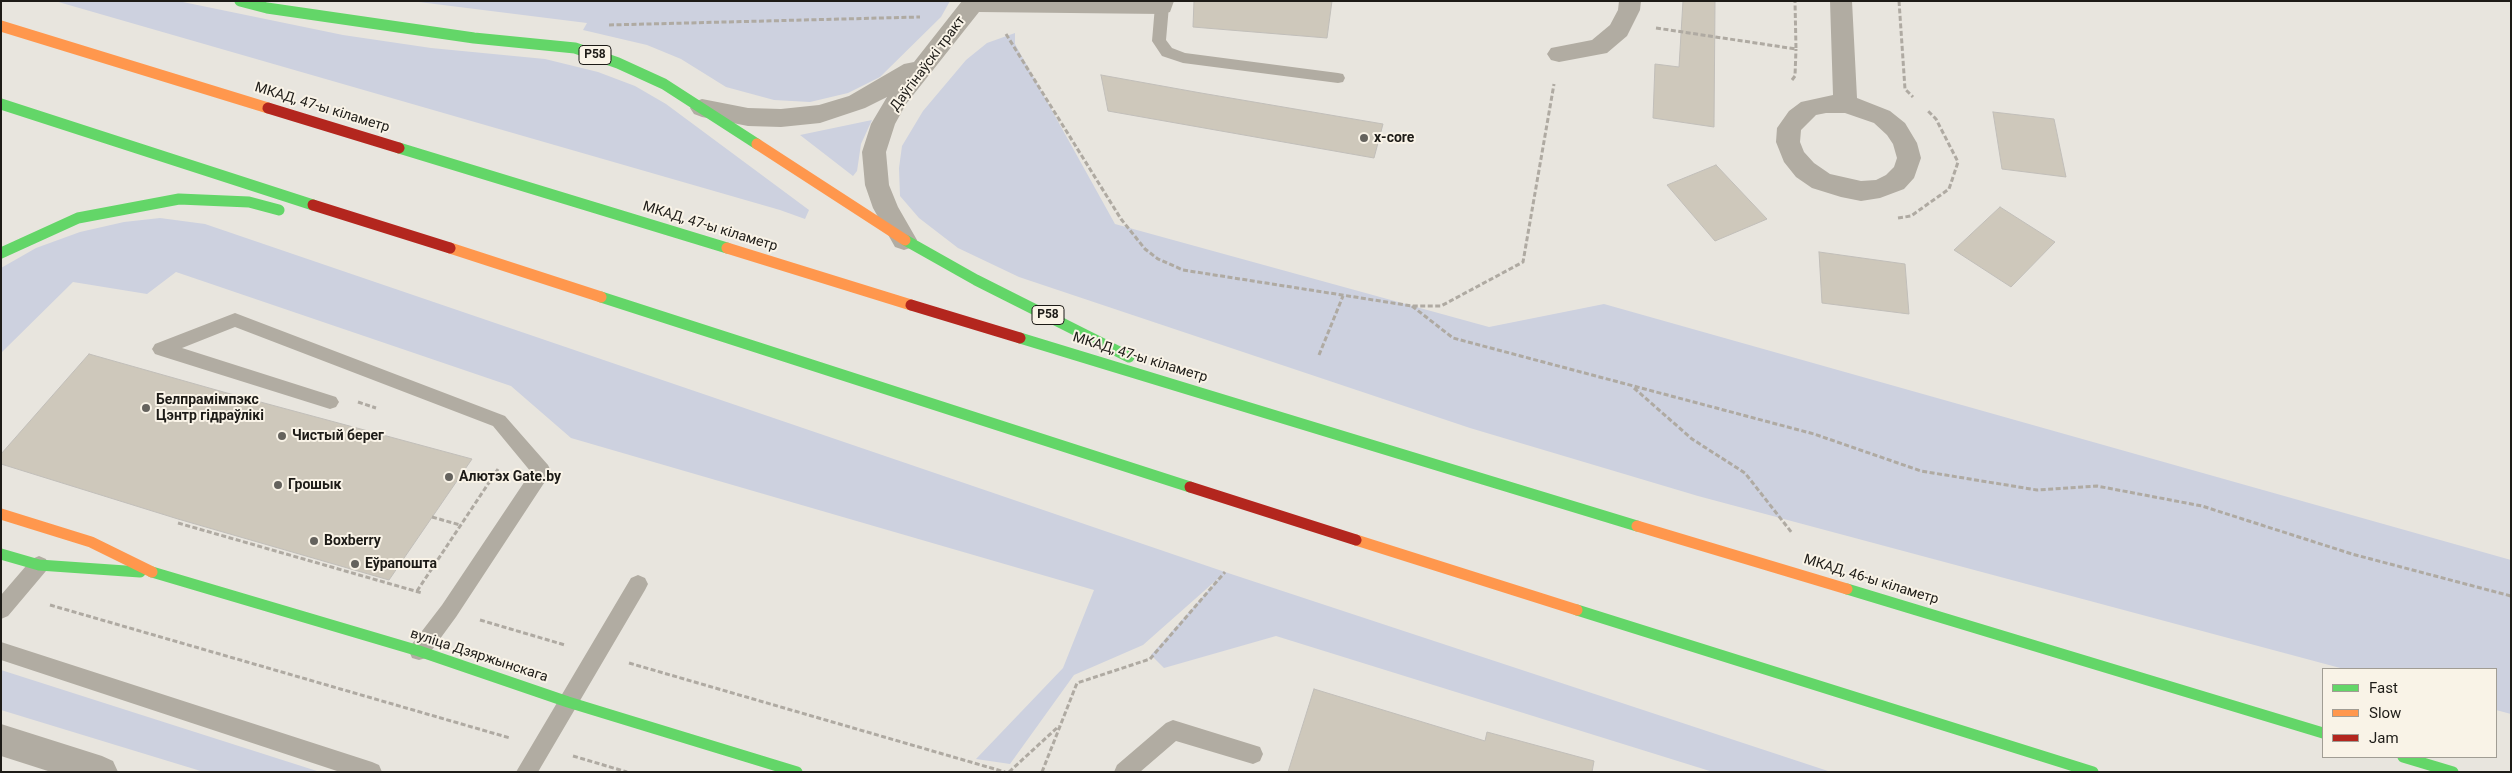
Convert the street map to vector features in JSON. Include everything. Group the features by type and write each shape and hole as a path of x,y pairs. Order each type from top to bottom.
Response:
{"main road":[{"name":"Р58","path":"240,1 267,8 474,38 575,48 618,62 664,84 904,240 976,280 1192,390"},
{"name":"МКАД, 47-ы кіламетр","path":"1,26 1409,457"},
{"path":"1,104 1386,550 2093,772"},
{"path":"1,254 19,243 78,218 179,199 249,202 287,212"},
{"path":"335,224 545,279"},
{"name":"МКАД, 46-ы кіламетр","path":"1409,457 2322,733"},
{"path":"1,514 91,542 152,572"},
{"path":"1,554 39,566 152,572"},
{"name":"вуліца Дзяржынскага","path":"152,572 419,651 568,702 797,772"},
{"path":"2406,758 2453,772"}],"street":[{"path":"1559,54 1599,47 1619,30 1629,10 1630,1"},
{"path":"1841,1 1845,104"},
{"path":"974,3 1004,5 1163,4"},
{"name":"Даўгінаўскі тракт","path":"904,240 886,208 877,185 874,152 883,124 898,98 974,3"},
{"path":"702,108 748,116 781,118 820,114 857,102 932,57"},
{"path":"1826,104 1845,104 1864,109 1882,118 1896,129 1905,143 1909,158 1905,171 1895,182 1880,189 1861,191 1841,188 1821,181 1805,170 1793,156 1788,142 1789,128 1796,117 1809,108 1826,104"},
{"path":"1,740 102,772"}],"lane":[{"path":"1163,4 1159,41 1167,52 1184,58 1338,78"},
{"path":"330,402 161,349 235,320 499,421 542,471 449,611 419,651"},
{"path":"1,610 39,566"},
{"path":"526,772 638,584"},
{"path":"1,651 372,772"},
{"path":"1124,772 1173,730 1253,754"}],"path":[{"path":"1622,23 1796,49 1795,1"},
{"path":"1004,5 1003,29 1121,219 1145,249 1158,259 1183,270 1412,306 1440,306 1523,262 1559,54"},
{"path":"602,25 924,17"},
{"path":"1319,355 1343,296"},
{"path":"1412,306 1453,338 1814,434 1921,471 2037,490 2097,486 2202,506 2352,554 2511,596"},
{"path":"1632,386 1692,439 1745,474 1832,584"},
{"path":"355,402 384,411"},
{"path":"416,591 500,465"},
{"path":"432,517 460,525"},
{"path":"1042,772 1077,683 1150,659 1225,572"},
{"path":"15,594 627,772"},
{"path":"1009,772 1061,724"}],"shaded area":[{"path":"55,1 178,1 343,35 431,48 545,59 598,72 635,86 666,104 809,210 805,219 780,210"},
{"path":"411,1 950,1 941,17 880,77 848,93 810,102 774,100 726,87 681,59 647,45 583,30 587,23"},
{"path":"1015,33 1015,44 1115,224 1489,327 1604,304 2511,560 2511,714 2497,710 2497,668 2340,668 1698,496 1470,428 1019,277 958,248 919,218 900,196 899,168 902,146 923,111 966,60 987,43"},
{"path":"872,120 861,144 857,171 853,176 800,135"},
{"path":"160,218 205,224 1225,572 1831,772 1713,772 1276,636 1164,668 1151,655 1221,576 1143,645 1074,675 1010,764 976,759 1063,668 1094,590 571,438 511,386 176,272 147,294 73,282 1,353 1,268 36,248 80,232 124,222"},
{"path":"1,670 320,772 204,772 1,710"}],"building":[{"path":"1194,1 1332,1 1327,38 1193,27"},
{"path":"1683,1 1715,1 1714,127 1653,118 1655,64 1679,67"},
{"path":"1101,75 1383,124 1374,158 1108,111"},
{"path":"1993,112 2054,119 2066,177 2002,169"},
{"path":"1716,165 1767,219 1715,241 1667,185"},
{"path":"2000,207 2055,242 2011,287 1954,250"},
{"path":"1819,252 1905,264 1909,314 1822,303"},
{"path":"89,354 472,459 389,580 178,519 1,464 1,454"},
{"path":"1314,689 1485,741 1487,732 1594,761 1592,772 1288,772"}],"traffic: fast":[{"path":"240,1 267,8 474,38 575,48 618,63 664,84 757,144"},
{"path":"1,104 313,205"},
{"path":"399,148 727,248"},
{"path":"1,253 78,218 179,199 249,202 279,210"},
{"path":"905,240 976,280 1129,357"},
{"path":"601,297 1190,487"},
{"path":"1020,338 1637,526"},
{"path":"1,554 39,565 140,572"},
{"path":"152,572 419,651 568,702 797,772"},
{"path":"1847,589 2322,733"},
{"path":"1577,610 2093,772"},
{"path":"2406,758 2453,772"}],"traffic: slow":[{"path":"1,26 268,108"},
{"path":"757,144 905,240"},
{"path":"450,248 601,297"},
{"path":"727,248 911,305"},
{"path":"1,514 91,542 152,572"},
{"path":"1637,526 1847,589"},
{"path":"1356,540 1577,610"}],"traffic: jam":[{"path":"268,108 399,148"},
{"path":"313,205 450,248"},
{"path":"911,305 1020,338"},
{"path":"1190,487 1356,540"}],"place":[{"name":"x-core","path":"1364,138"},
{"name":"Белпрамімпэкс Цэнтр гідраўлікі","path":"146,408"},
{"name":"Чистый берег","path":"282,436"},
{"name":"Алютэх Gate.by","path":"449,477"},
{"name":"Грошык","path":"278,485"},
{"name":"Boxberry","path":"314,541"},
{"name":"Еўрапошта","path":"355,564"}]}
